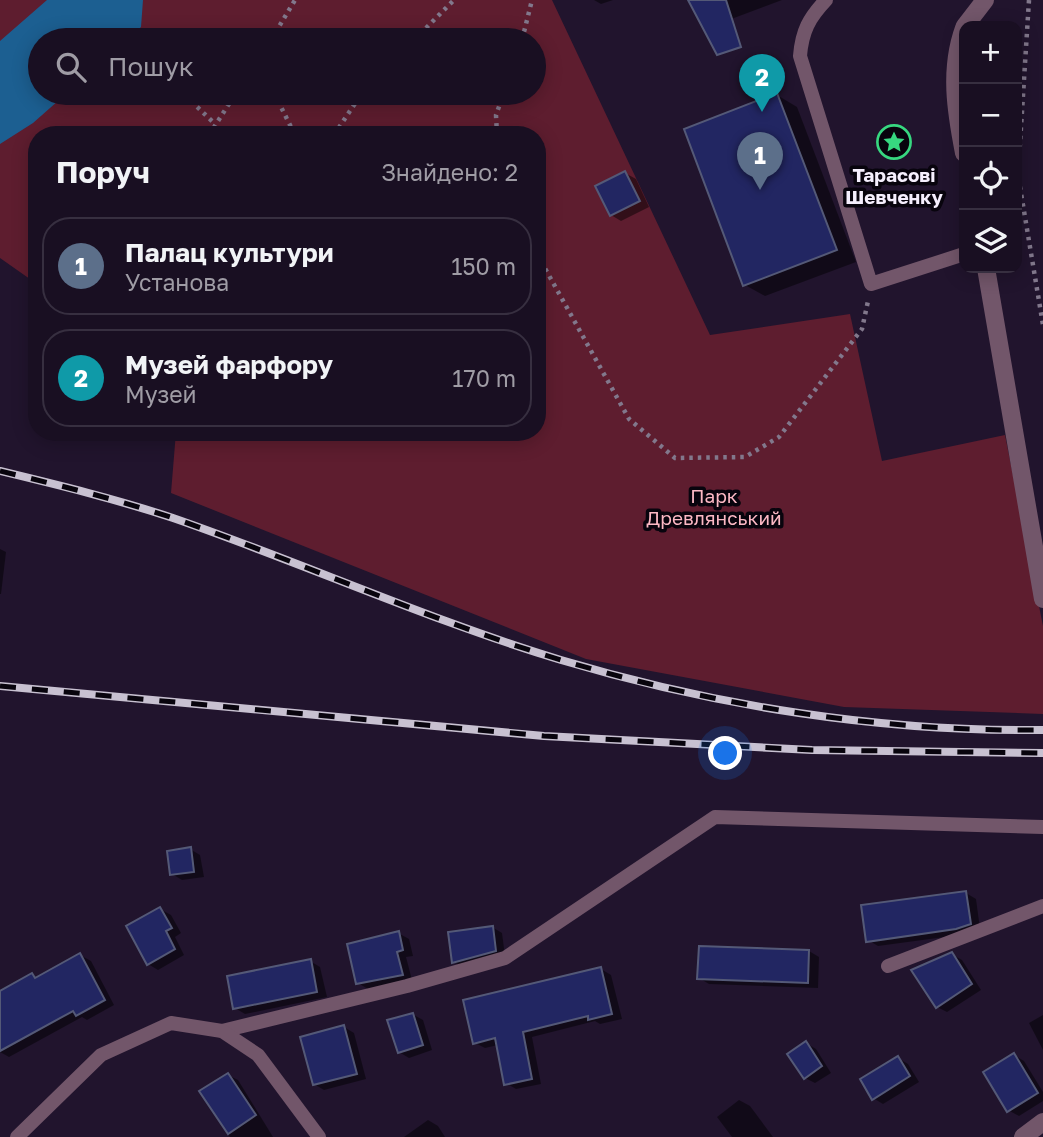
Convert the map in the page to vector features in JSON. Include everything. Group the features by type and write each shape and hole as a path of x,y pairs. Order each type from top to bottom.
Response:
{"street":[{"path":"969,21 985,0"},
{"path":"959,43 955,83 963,147"},
{"path":"987,273 1043,599"},
{"path":"1023,1137 1043,1122"}],"lane":[{"path":"826,0 812,15 802,33 800,56 872,284 959,256"},
{"path":"17,1137 102,1055 171,1023 222,1031 407,986 505,958 715,817 1043,827"},
{"path":"888,966 1043,906"},
{"path":"222,1031 258,1055 319,1137"}],"path":[{"path":"278,28 295,0"},
{"path":"426,28 454,0"},
{"path":"525,28 533,0"},
{"path":"1029,0 1018,175 1043,325"},
{"path":"195,105 215,124 228,105"},
{"path":"280,105 290,126"},
{"path":"340,126 354,105"},
{"path":"497,126 500,105"},
{"path":"546,270 629,419 676,458 745,457 779,437 862,329 872,284"}],"green space":[{"name":"Парк Древлянський","path":"0,0 552,0 710,335 850,314 882,461 1005,435 1043,626 1043,714 844,707 586,659 171,493 175,441 546,441 546,126 28,126 28,278 0,258"}],"water":[{"path":"47,0 143,0 140,28 28,28 28,105 53,105 33,123 0,144 0,41"}],"building":[{"path":"688,0 726,0 741,47 717,55"},
{"path":"777,93 837,250 743,286 684,129"},
{"path":"625,171 640,201 610,216 595,186"},
{"path":"191,847 194,872 170,875 167,851"},
{"path":"966,891 971,924 956,929 866,942 861,905"},
{"path":"160,907 172,928 166,931 175,949 147,965 126,926"},
{"path":"493,926 496,951 452,963 448,932"},
{"path":"399,931 403,950 397,952 403,975 356,984 347,944"},
{"path":"699,946 809,950 808,983 697,979"},
{"path":"952,952 972,984 936,1008 911,970"},
{"path":"80,953 105,1000 76,1016 73,1011 0,1051 0,991 32,973 35,978"},
{"path":"311,959 317,992 233,1009 227,976"},
{"path":"601,967 612,1014 588,1020 588,1016 523,1032 532,1079 504,1085 495,1038 473,1044 463,1000"},
{"path":"413,1013 423,1045 398,1053 387,1020"},
{"path":"344,1025 357,1074 313,1085 300,1037"},
{"path":"806,1041 822,1066 804,1079 787,1054"},
{"path":"1014,1053 1038,1093 1007,1112 983,1072"},
{"path":"898,1056 910,1076 872,1100 860,1079"},
{"path":"228,1073 256,1115 228,1134 199,1091"}],"railway":[{"path":"0,471 109,498 173,518 512,644 678,691 860,721 1043,730"},
{"path":"0,686 544,736 812,750 1043,753"}],"place":[{"name":"Музей фарфору","path":"762,112"},
{"name":"Тарасові Шевченку","path":"894,142"},
{"name":"Палац культури","path":"760,190"}]}
